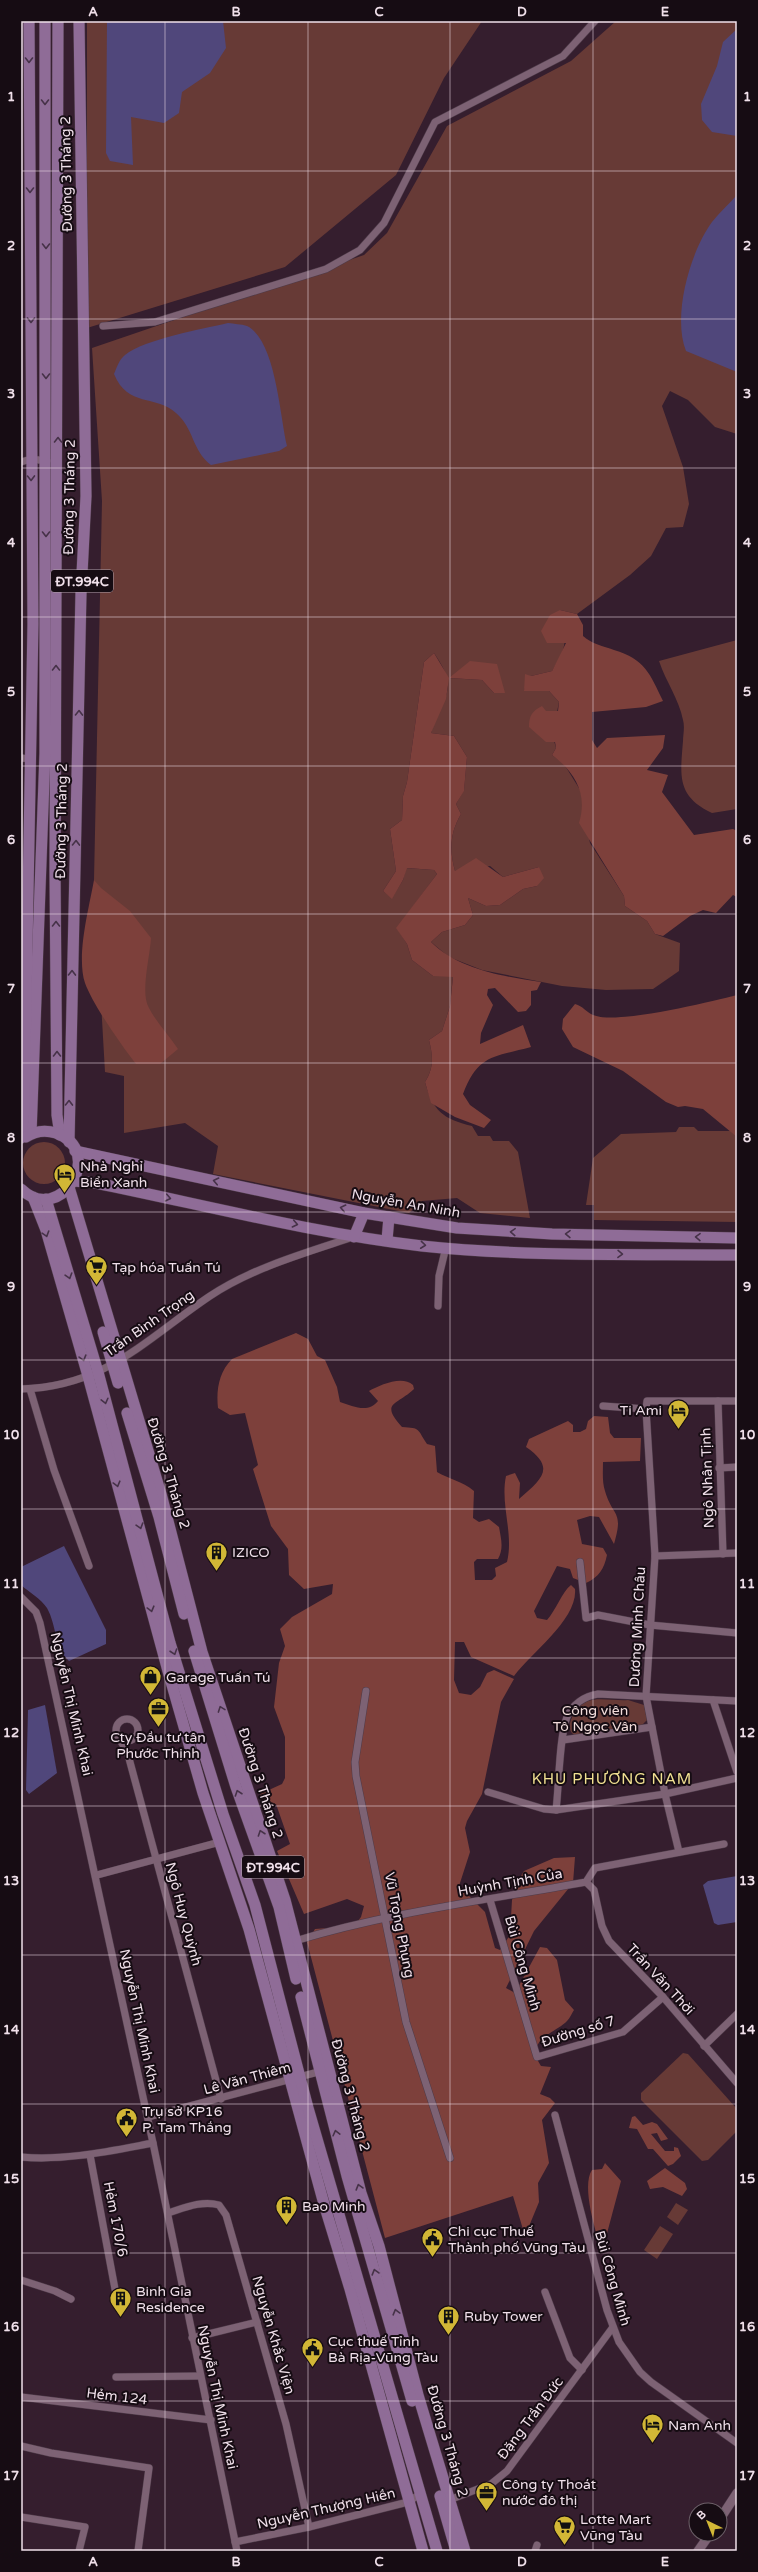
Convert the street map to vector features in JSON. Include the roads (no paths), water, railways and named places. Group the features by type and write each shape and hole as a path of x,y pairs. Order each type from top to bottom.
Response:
{"main road":[{"name":"ĐT.994C","path":"24,1138 26,758 33,624 26,461 29,21"},
{"name":"Đường 3 Tháng 2","path":"24,1138 45,753 47,461 45,21"},
{"name":"Đường 3 Tháng 2","path":"58,21 55,871 57,1115 68,1143"},
{"name":"Đường 3 Tháng 2","path":"68,1143 81,593 86,496 79,21"},
{"name":"Nguyễn An Ninh","path":"24,1138 41,1131 68,1143 364,1213 457,1228 552,1234 737,1238"},
{"name":"ĐT.994C","path":"68,1143 78,1161 69,1187"},
{"path":"21,1189 33,1197 46,1199 69,1187 96,1183 354,1237 446,1247 553,1253 737,1255"},
{"name":"Đường 3 Tháng 2","path":"69,1187 159,1517 208,1684 236,1787 293,1946 325,2071 347,2176 415,2396 441,2486 456,2551"},
{"name":"ĐT.994C","path":"33,1197 46,1230 93,1374 170,1643 186,1687 223,1814 255,1905 261,1951"},
{"name":"ĐT.994C","path":"46,1199 93,1374 173,1690 220,1842 261,1951 408,2502 423,2551"},
{"path":"354,1237 364,1213"},
{"path":"387,1240 389,1217"},
{"path":"552,1234 553,1253"},
{"name":"ĐT.994C","path":"295,2079 437,2551"},
{"name":"Đường 3 Tháng 2","path":"441,2486 449,2500 465,2551"}],"street":[{"path":"103,326 156,322 326,269 360,250 384,223 435,122 563,56 595,21"},
{"path":"26,461 47,461"},
{"name":"Trần Bình Trọng","path":"21,1389 30,1389 93,1374 117,1364 210,1296 229,1285 304,1254 354,1237"},
{"path":"438,1306 439,1276 446,1247"},
{"path":"30,1389 54,1470 89,1566"},
{"name":"Ngô Nhân Tịnh","path":"718,1401 723,1554"},
{"path":"603,1406 737,1401"},
{"name":"Dương Minh Châu","path":"646,1405 654,1556 646,1696 665,1794 679,1852"},
{"path":"719,1468 737,1467"},
{"path":"654,1556 737,1553"},
{"path":"580,1562 586,1618 598,1615 650,1625 737,1633"},
{"name":"Nguyễn Thị Minh Khai","path":"21,1597 36,1612 40,1623 154,2143 192,2338 211,2420 237,2551"},
{"path":"173,1690 186,1687"},
{"name":"Vũ Trọng Phụng","path":"366,1691 356,1762 356,1776 406,2022 450,2158"},
{"path":"556,1810 563,1740 568,1716 575,1706 588,1696 598,1694 737,1701"},
{"path":"714,1700 737,1772"},
{"path":"563,1740 652,1727"},
{"name":"Ngô Huy Quỳnh","path":"118,1737 127,1751 221,2099"},
{"path":"488,1792 536,1807 556,1810 665,1794 737,1778"},
{"path":"96,1875 155,1858 220,1842"},
{"path":"586,1882 595,1868 638,1862 679,1852 724,1844"},
{"name":"Huỳnh Tịnh Của","path":"293,1946 338,1928 385,1918 586,1882"},
{"name":"Trần Văn Thời","path":"586,1882 594,1890 602,1926 609,1941 663,1998 737,2083"},
{"name":"Bùi Công Minh","path":"490,1900 537,2057"},
{"name":"Đường số 7","path":"537,2057 623,2032 663,1998"},
{"path":"704,2046 737,2014"},
{"name":"Lê Văn Thiêm","path":"148,2117 325,2071"},
{"name":"Bùi Công Minh","path":"554,2116 613,2327 619,2342 640,2372 737,2443"},
{"path":"21,2157 42,2159 90,2154 154,2143"},
{"name":"Hẻm 170/6","path":"90,2154 115,2289"},
{"name":"Nguyễn Khắc Viện","path":"168,2213 196,2205 212,2203 219,2205 229,2225 286,2424 309,2528"},
{"path":"21,2280 55,2291 71,2299"},
{"path":"545,2292 570,2358 582,2370"},
{"path":"192,2338 257,2322"},
{"name":"Đặng Trần Đức","path":"449,2500 491,2484 507,2471 613,2327"},
{"path":"116,2377 200,2376"},
{"name":"Hẻm 124","path":"21,2397 211,2420"},
{"path":"21,2446 51,2454 149,2468 138,2551"},
{"path":"728,2507 737,2493"},
{"name":"Nguyễn Thượng Hiền","path":"235,2542 309,2528 408,2502 420,2494"},
{"path":"21,2517 85,2527 79,2551"},
{"path":"698,2551 704,2542"}],"place":[{"name":"Nhà Nghỉ Biển Xanh","path":"65,1194"},
{"name":"Tạp hóa Tuấn Tú","path":"96,1286"},
{"name":"Ti Ami","path":"678,1430"},
{"name":"IZICO","path":"216,1572"},
{"name":"Garage Tuấn Tú","path":"150,1696"},
{"name":"Cty Đầu tư tân Phước Thịnh","path":"158,1728"},
{"name":"Trụ sở KP16 P. Tam Thắng","path":"126,2138"},
{"name":"Bao Minh","path":"286,2226"},
{"name":"Chi cục Thuế Thành phố Vũng Tàu","path":"432,2258"},
{"name":"Binh Gia Residence","path":"120,2318"},
{"name":"Ruby Tower","path":"449,2336"},
{"name":"Cục thuế Tỉnh Bà Rịa-Vũng Tàu","path":"313,2368"},
{"name":"Nam Anh","path":"652,2444"},
{"name":"Công ty Thoát nước đô thị","path":"487,2512"},
{"name":"Lotte Mart Vũng Tàu","path":"564,2546"}],"district":[{"name":"KHU PHƯƠNG NAM","path":"612,1779"}],"park label":[{"name":"Công viên Tô Ngọc Vân","path":"595,1718"}]}
